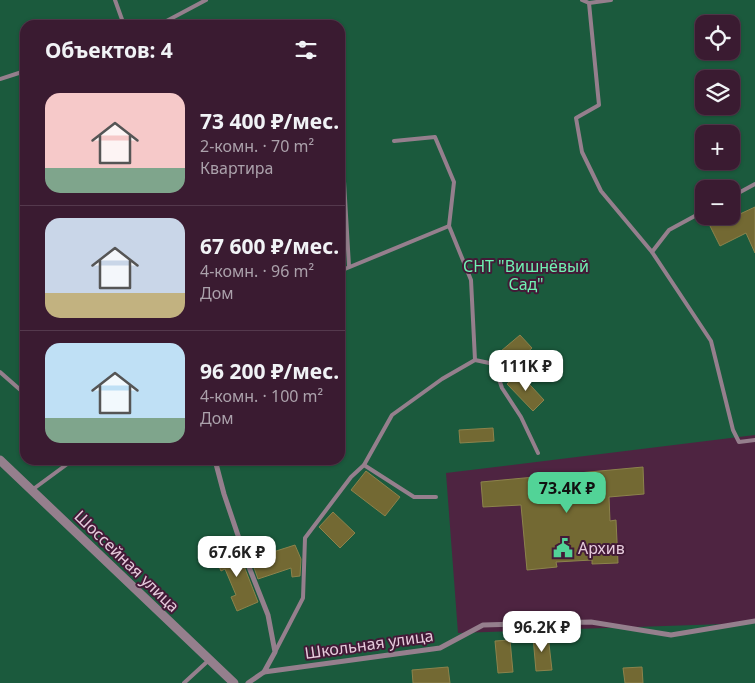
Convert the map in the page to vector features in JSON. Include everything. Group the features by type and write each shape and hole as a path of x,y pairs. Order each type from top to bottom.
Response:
{"street":[{"name":"Шоссейная улица","path":"0,460 234,683"},
{"path":"216,465 247,562 268,615 275,652 264,672 248,683"},
{"name":"Школьная улица","path":"264,672 440,648 483,625 591,622 671,635 755,622"}],"lane":[{"path":"115,0 122,20"},
{"path":"168,20 206,0"},
{"path":"582,0 589,3 611,0"},
{"path":"589,3 599,105 576,118 582,152 601,191 652,252 711,341 733,430 739,442 755,440"},
{"path":"0,78 20,72"},
{"path":"394,141 435,138 454,182 450,226 471,280 476,360"},
{"path":"740,192 755,184"},
{"path":"345,198 349,266"},
{"path":"652,252 669,230 695,216"},
{"path":"345,268 450,226"},
{"path":"275,652 303,598 305,538 351,477 364,465 392,415 442,379 476,360 494,364 502,388 522,417 538,453"},
{"path":"0,372 20,390"},
{"path":"32,490 66,465"},
{"path":"364,465 414,497 436,497"},
{"path":"184,683 209,660"}],"green space":[{"name":"СНТ \"Вишнёвый Сад\"","path":"0,0 755,0 755,435 446,473 458,633 755,623 755,683 0,683"}],"building":[{"path":"755,207 755,253 746,233 720,246 710,225 740,225 740,214"},
{"path":"520,335 532,348 513,365 501,351"},
{"path":"519,373 544,400 533,411 507,384"},
{"path":"493,428 494,441 460,443 459,430"},
{"path":"643,467 644,494 609,497 610,521 616,520 618,563 592,564 592,560 556,562 557,567 527,570 521,505 483,507 481,482"},
{"path":"366,471 400,497 385,516 351,490"},
{"path":"333,512 355,533 340,548 319,527"},
{"path":"295,545 301,559 300,576 292,577 291,568 258,579 251,559"},
{"path":"233,546 240,562 242,561 258,602 237,611 231,597 236,595 225,569 221,571 214,555"},
{"path":"548,635 552,670 536,671 533,637"},
{"path":"510,640 513,672 498,673 495,641"},
{"path":"448,667 450,683 413,683 412,670"},
{"path":"642,667 643,683 625,683 623,668"}],"place":[{"name":"Архив","path":"563,548"}]}
